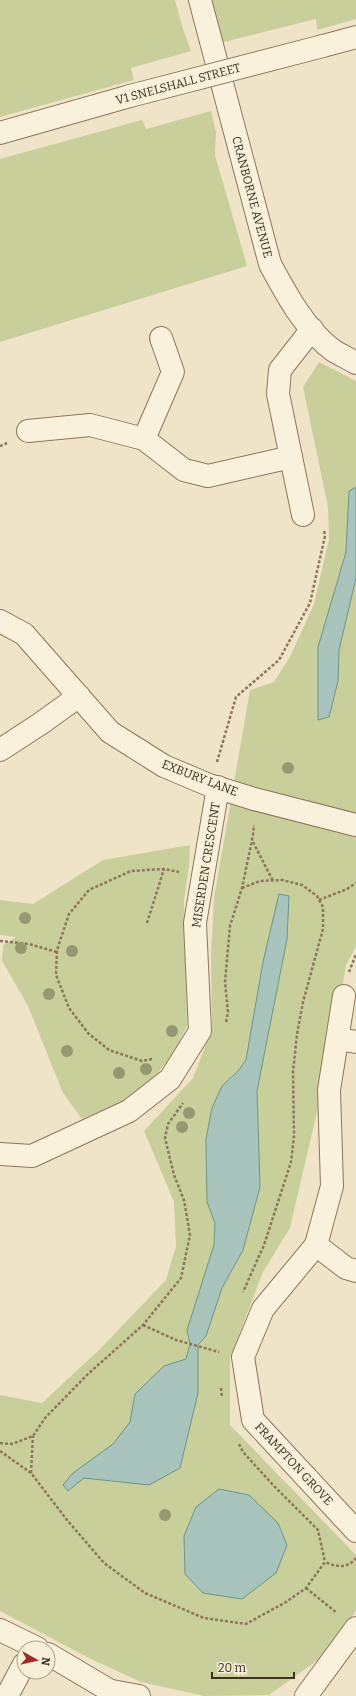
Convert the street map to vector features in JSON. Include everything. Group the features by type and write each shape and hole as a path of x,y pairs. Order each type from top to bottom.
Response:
{"street":[{"name":"CRANBORNE AVENUE","path":"200,0 270,264 289,301 312,329 334,350 356,363"},
{"name":"V1 SNELSHALL STREET","path":"0,133 130,96 356,36"},
{"path":"303,515 278,394 280,370 312,329"},
{"path":"144,439 173,372 161,338"},
{"path":"28,431 90,426 144,439 184,470 208,476 291,457"},
{"name":"EXBURY LANE","path":"0,621 24,634 110,732 164,766 213,786 356,825"},
{"path":"0,750 79,696"},
{"name":"MISERDEN CRESCENT","path":"0,1154 32,1156 129,1111 170,1079 200,1031 195,923 203,876 213,786"},
{"name":"FRAMPTON GROVE","path":"344,996 347,1040 329,1090 332,1186 316,1245 264,1308 243,1357 253,1420 356,1531"},
{"path":"316,1245 346,1268 356,1271"},
{"path":"306,1696 356,1628"},
{"path":"0,1630 16,1640"},
{"path":"56,1663 116,1694 139,1696"},
{"path":"7,1696 17,1680"}],"path":[{"path":"213,786 236,697 279,660 310,603 324,536 324,529"},
{"path":"226,1026 228,1012 225,982 230,926 242,888 252,841 254,798"},
{"path":"252,841 273,880"},
{"path":"185,1055 142,1061 109,1050 93,1037 69,1008 56,975 57,952 69,914 90,890 131,871 164,869 203,876"},
{"path":"147,923 164,869"},
{"path":"242,888 260,881 282,880 302,885 317,896 323,907 323,929 303,1002 297,1034 294,1072 294,1136 291,1162 264,1245 242,1294"},
{"path":"319,900 347,890 356,883"},
{"path":"0,941 29,944 57,952"},
{"path":"31,1473 33,1436 45,1418 88,1374 143,1325 181,1278 190,1235 184,1200 174,1175 165,1138 168,1124 186,1100"},
{"path":"143,1325 176,1340 208,1350 222,1352"},
{"path":"221,1386 223,1399"},
{"path":"0,1443 12,1444 33,1436"},
{"path":"0,1451 31,1473 67,1520 104,1563 145,1593 204,1618 246,1624 286,1602 306,1588 325,1562 318,1530 253,1464 243,1452 237,1440"},
{"path":"325,1562 337,1567 350,1565 356,1558"},
{"path":"306,1588 356,1628"}],"green space":[{"path":"0,0 175,0 191,51 131,68 134,80 0,117"},
{"path":"208,0 356,0 356,19 317,30 316,19 220,43"},
{"path":"211,111 216,132 215,155 247,266 0,342 0,159 142,120 146,129"},
{"path":"319,362 356,381 356,947 346,965 333,1043 290,1228 263,1272 230,1358 230,1425 356,1555 356,1611 319,1659 269,1695 204,1696 141,1682 89,1658 0,1611 0,1395 42,1403 99,1350 166,1280 176,1246 174,1202 144,1131 193,1078 212,1029 211,955 214,898 250,690 274,682 291,655 314,604 329,539 328,507 303,387"},
{"path":"190,845 189,866 184,900 187,1026 174,1052 153,1079 120,1103 82,1119 63,1093 28,1006 2,961 3,945 16,937 0,935 0,900 33,904 103,860"}],"water":[{"path":"356,487 356,578 339,650 338,681 329,717 318,720 318,647 346,552 349,491"},
{"path":"279,894 289,896 287,939 257,1091 260,1187 243,1250 222,1288 206,1336 198,1345 198,1393 180,1468 149,1485 84,1478 68,1491 63,1485 73,1473 113,1444 130,1422 135,1394 164,1366 186,1359 190,1344 187,1330 214,1245 215,1223 207,1202 206,1139 212,1108 222,1086 238,1071 246,1060 263,962"},
{"path":"219,1489 249,1495 278,1523 287,1545 276,1573 242,1599 203,1593 185,1574 184,1536 196,1507"}]}
